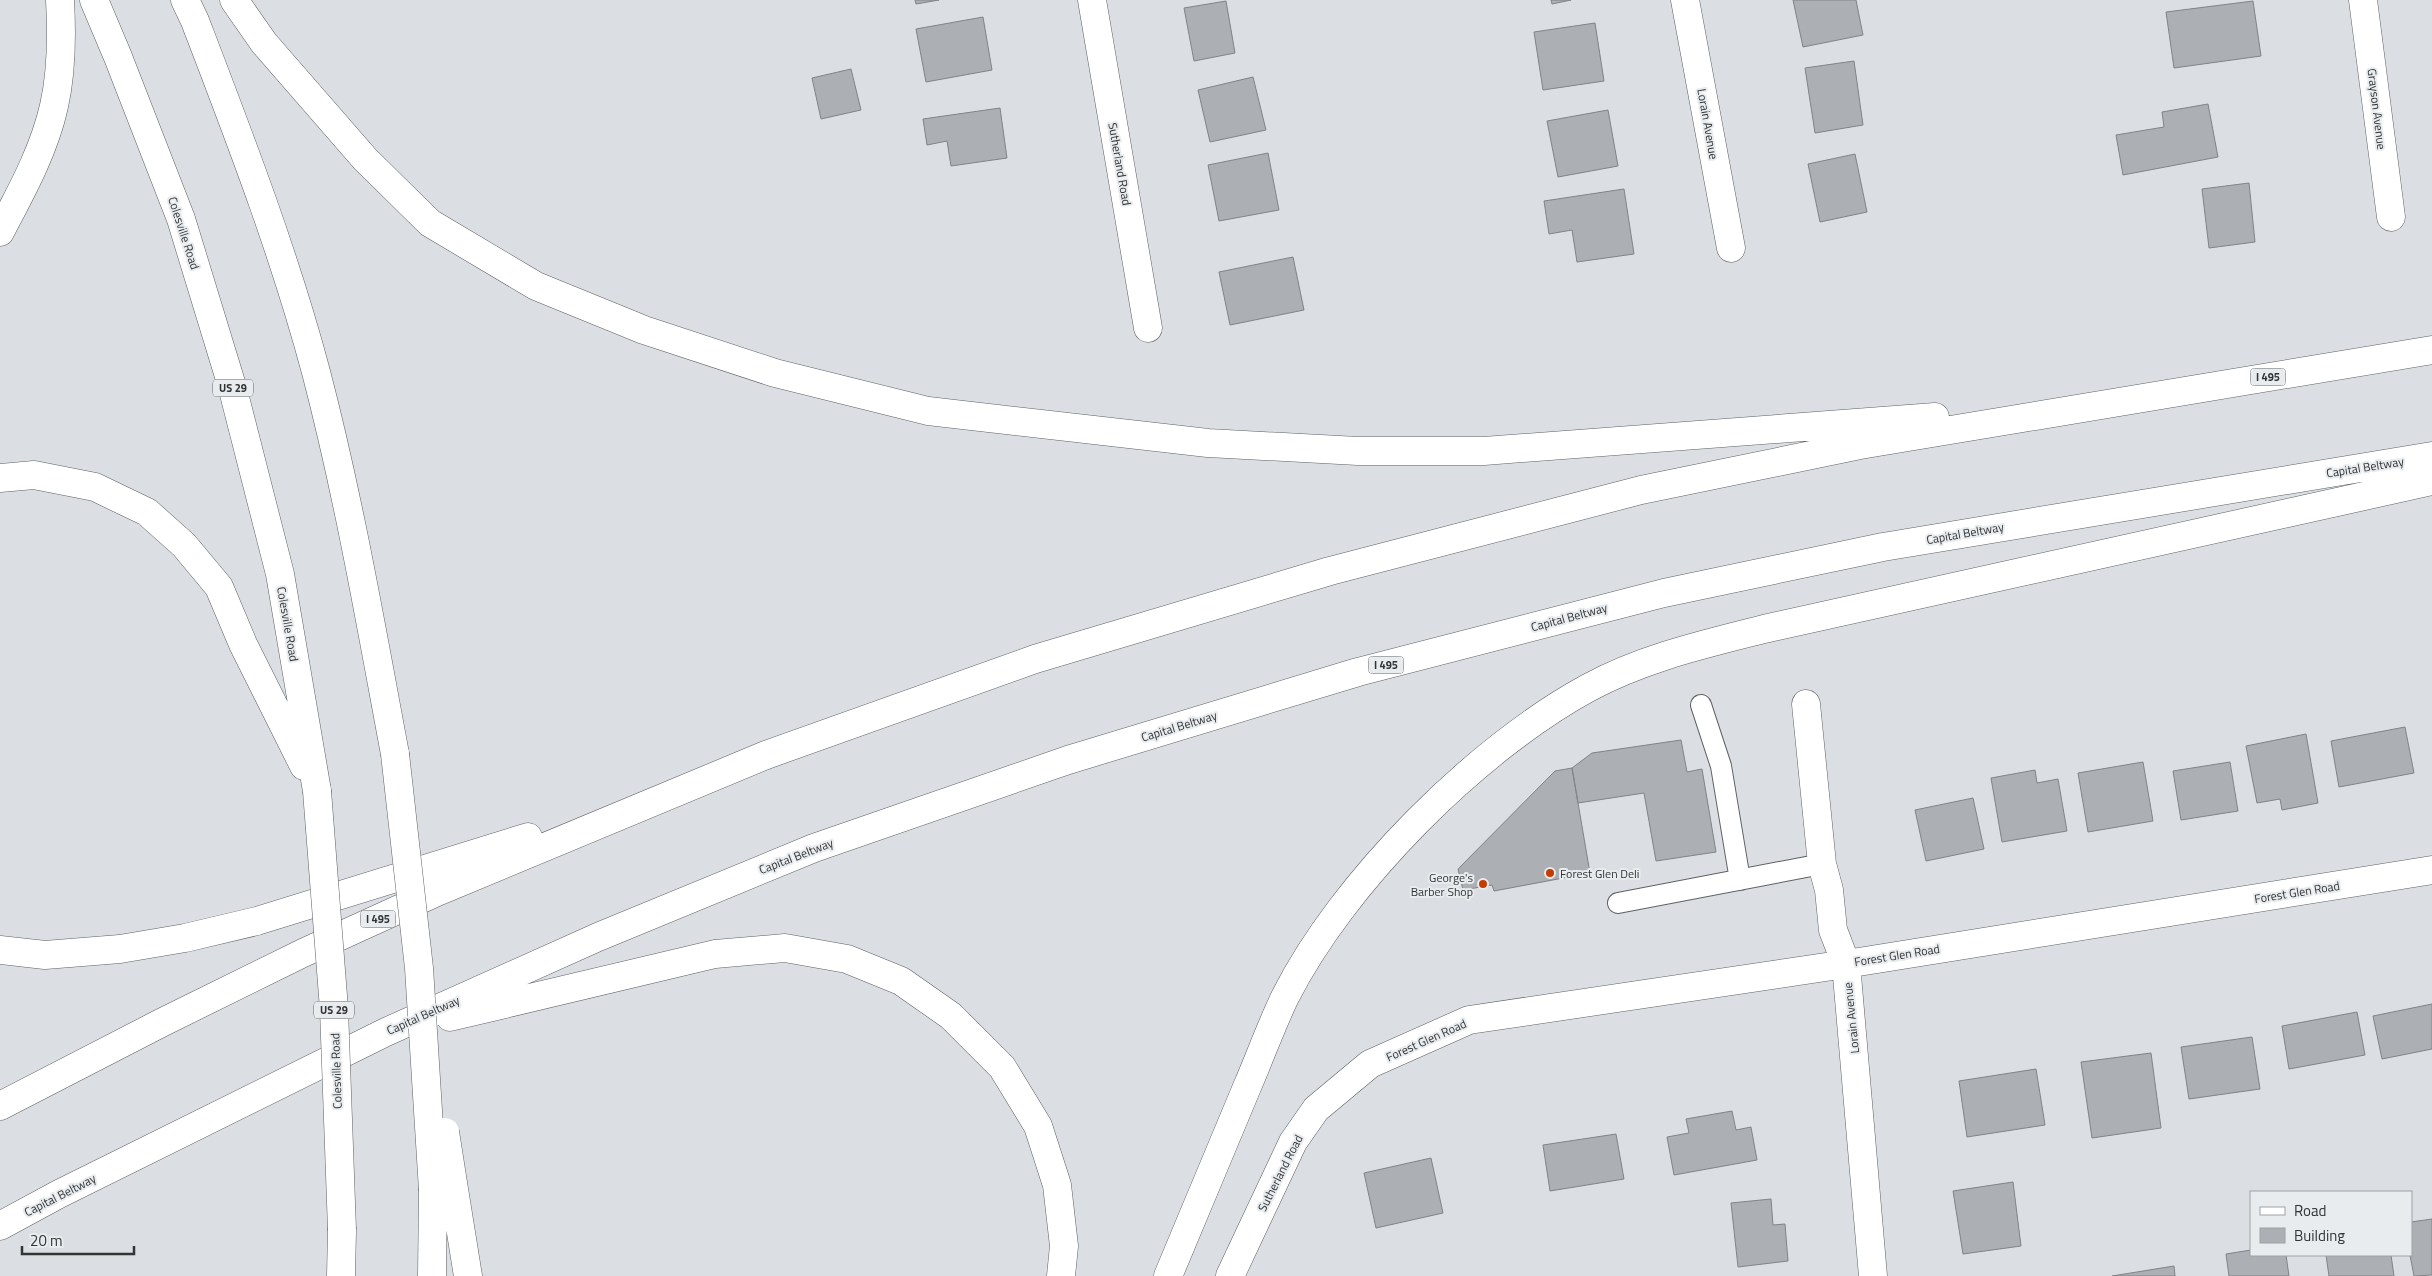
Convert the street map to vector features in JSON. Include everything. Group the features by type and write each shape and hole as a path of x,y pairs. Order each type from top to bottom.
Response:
{"main road":[{"path":"0,232 32,171 54,107 62,46 60,0"},
{"name":"Colesville Road","path":"94,0 181,219 232,386 280,574 317,791 334,1009 342,1230 341,1276"},
{"path":"186,0 259,190 315,371 357,551 395,754 443,1186 468,1276"},
{"path":"234,0 264,43 365,159 430,223 536,286 644,330 775,373 928,411 1208,443 1358,451 1474,451 2103,404"},
{"name":"Sutherland Road","path":"1092,0 1148,328"},
{"name":"Lorain Avenue","path":"1685,0 1731,248"},
{"name":"Grayson Avenue","path":"2363,0 2390,217"},
{"name":"I 495","path":"0,1106 161,1023 304,953 439,891 766,755 1035,659 1330,572 1641,490 1860,445 2432,350"},
{"name":"Capital Beltway","path":"0,1226 59,1194 386,1032 598,937 814,848 1068,760 1358,672 1664,592 1873,549 2113,507 2432,456"},
{"path":"0,478 34,475 95,487 147,512 184,545 219,587 243,644 317,791"},
{"path":"1168,1276 1286,996 1332,921 1380,861 1454,786 1522,730 1588,687 1668,654 1764,629 2432,481"},
{"name":"Lorain Avenue","path":"1806,704 1822,864 1829,890 1833,930 1846,964 1873,1276"},
{"path":"0,950 45,955 120,949 186,938 257,921 505,844 766,755"},
{"name":"Forest Glen Road","path":"1370,1064 1469,1020 1846,964 2432,870"},
{"path":"386,1032 715,954 785,948 847,959 901,982 952,1016 1002,1066 1038,1126 1057,1186 1064,1246 1061,1276"},
{"name":"Sutherland Road","path":"1230,1276 1293,1142 1316,1109 1370,1064"},
{"path":"432,1276 443,1186"},
{"path":"0,1241 59,1194"}],"lane":[{"path":"1701,705 1720,766 1740,880"},
{"path":"1618,903 1822,864"}],"building":[{"path":"915,0 939,0 916,4"},
{"path":"1551,0 1571,0 1552,4"},
{"path":"1793,0 1856,0 1863,35 1803,47"},
{"path":"1226,1 1235,53 1194,61 1184,8"},
{"path":"2253,1 2261,56 2174,68 2166,12"},
{"path":"983,17 992,70 926,82 916,29"},
{"path":"1595,23 1604,81 1543,90 1534,32"},
{"path":"1854,61 1863,125 1815,133 1805,68"},
{"path":"851,69 861,110 821,119 812,78"},
{"path":"1253,77 1266,130 1210,142 1198,90"},
{"path":"2208,104 2218,157 2123,175 2116,135 2164,127 2162,112"},
{"path":"1000,108 1007,158 951,166 947,141 927,145 923,119"},
{"path":"1608,110 1618,166 1558,177 1547,121"},
{"path":"1268,153 1279,210 1219,221 1208,165"},
{"path":"1855,154 1867,212 1820,222 1808,164"},
{"path":"2249,183 2255,242 2209,248 2202,189"},
{"path":"1624,189 1634,254 1577,262 1572,230 1549,234 1544,201"},
{"path":"1293,257 1304,310 1230,325 1219,272"},
{"path":"2405,727 2414,773 2339,787 2331,741"},
{"path":"2306,734 2318,803 2282,810 2280,799 2257,803 2246,746"},
{"path":"1681,740 1687,772 1702,769 1716,852 1656,861 1644,793 1578,803 1572,768 1592,753"},
{"path":"2143,762 2153,821 2088,832 2078,773"},
{"path":"2230,762 2238,811 2181,820 2173,771"},
{"path":"1572,768 1590,873 1494,891 1492,885 1463,890 1458,869 1555,771"},
{"path":"2035,770 2037,783 2058,779 2067,831 2002,842 1991,778"},
{"path":"1973,798 1984,849 1926,861 1915,810"},
{"path":"2432,1004 2432,1049 2382,1059 2373,1016"},
{"path":"2357,1012 2365,1055 2289,1069 2282,1026"},
{"path":"2252,1037 2260,1089 2189,1099 2181,1047"},
{"path":"2151,1053 2161,1128 2092,1138 2081,1062"},
{"path":"2036,1069 2045,1125 1967,1137 1959,1081"},
{"path":"1732,1111 1736,1130 1751,1127 1757,1160 1674,1175 1667,1137 1689,1133 1686,1119"},
{"path":"1616,1134 1624,1179 1550,1191 1543,1145"},
{"path":"1431,1158 1443,1213 1376,1228 1364,1173"},
{"path":"2013,1182 2021,1246 1963,1254 1953,1191"},
{"path":"1771,1199 1773,1225 1785,1224 1788,1261 1738,1267 1731,1203"},
{"path":"2432,1219 2432,1275 2414,1276 2410,1256 2412,1256 2412,1222"},
{"path":"2250,1250 2250,1256 2286,1256 2289,1276 2229,1276 2226,1254"},
{"path":"2326,1256 2391,1256 2394,1276 2329,1276"},
{"path":"2174,1266 2175,1276 2112,1276"}],"place":[{"name":"Forest Glen Deli","path":"1550,873"},
{"name":"George's Barber Shop","path":"1483,884"}]}
